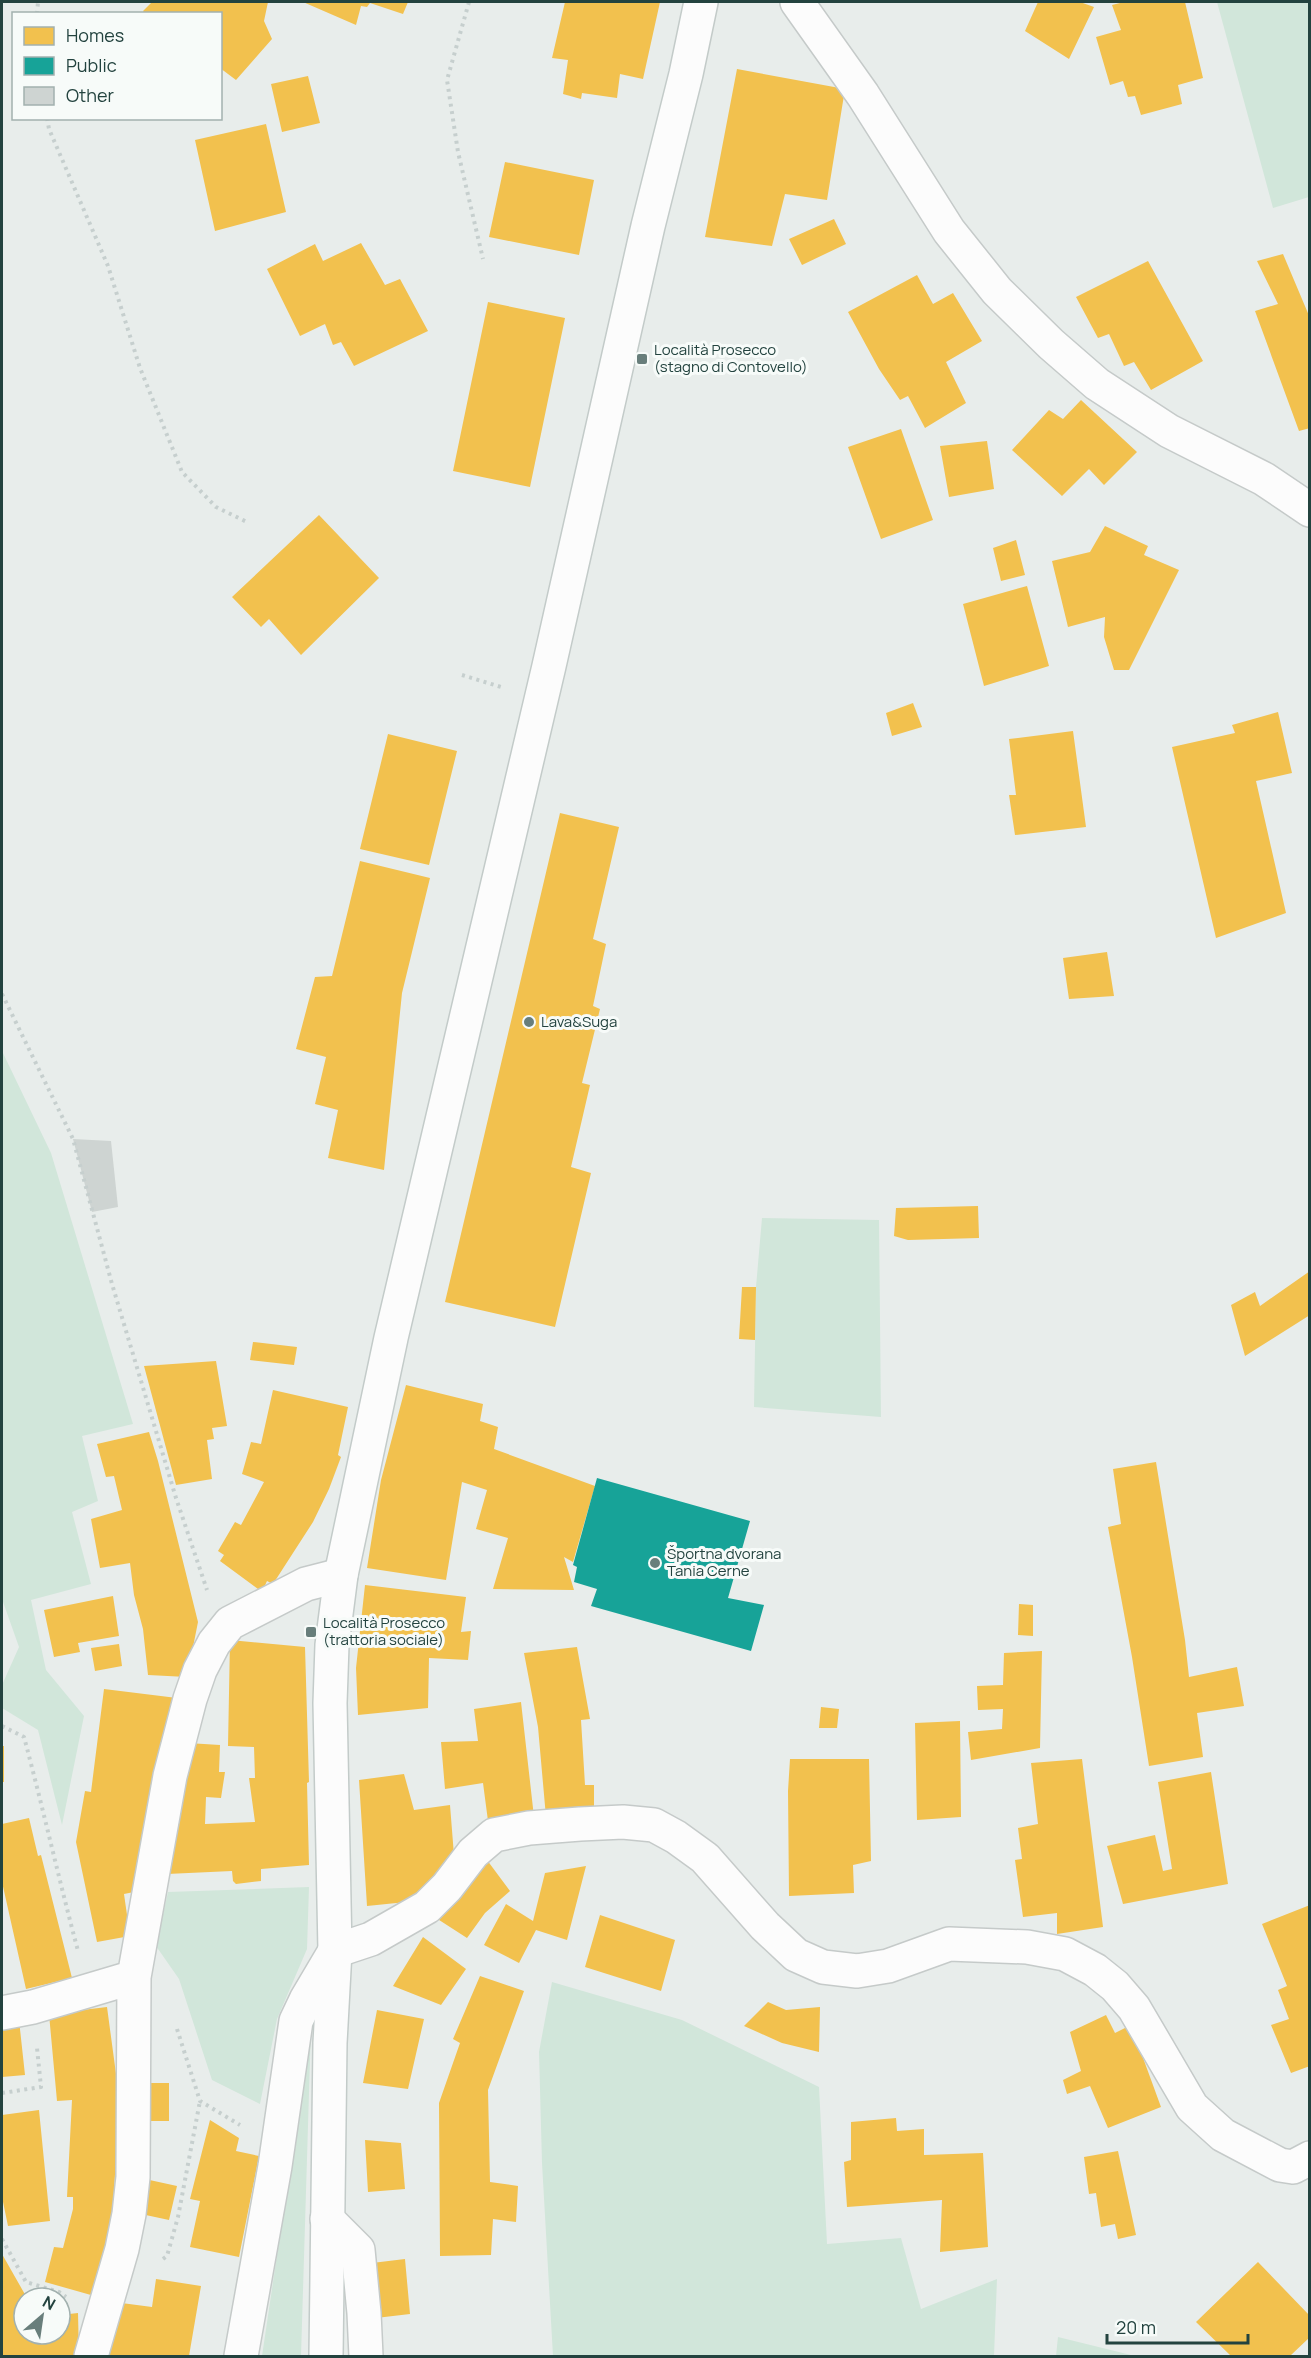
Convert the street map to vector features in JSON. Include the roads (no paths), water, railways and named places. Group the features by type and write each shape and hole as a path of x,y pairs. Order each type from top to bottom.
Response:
{"street":[{"path":"326,2356 330,2043 335,1951 330,1703 332,1646 341,1575 391,1338 549,666 701,2"},
{"path":"797,2 863,95 949,231 997,291 1051,344 1097,384 1169,431 1264,479 1310,510"},
{"path":"91,2356 122,2249 129,2214 133,2177 134,1977 170,1776 190,1699 200,1670 214,1643 230,1623 306,1584 341,1575"},
{"path":"241,2356 279,2137 296,2021 315,1982 335,1951 371,1939 427,1907 447,1887 473,1853 494,1835 529,1828 623,1822 654,1825 705,1858 765,1926 796,1955 823,1966 857,1971 888,1966 949,1944 1027,1947 1065,1954 1095,1970 1115,1986 1134,2008 1192,2107 1223,2135 1280,2165 1293,2167 1310,2158"},
{"path":"17,2010 134,1977"},
{"path":"327,2219 358,2250 366,2356"}],"place":[{"name":"Località Prosecco (stagno di Contovello)","path":"642,359"},
{"name":"Lava&Suga","path":"529,1022"},
{"name":"Športna dvorana Tania Cerne","path":"655,1563"},
{"name":"Località Prosecco (trattoria sociale)","path":"311,1632"}]}
